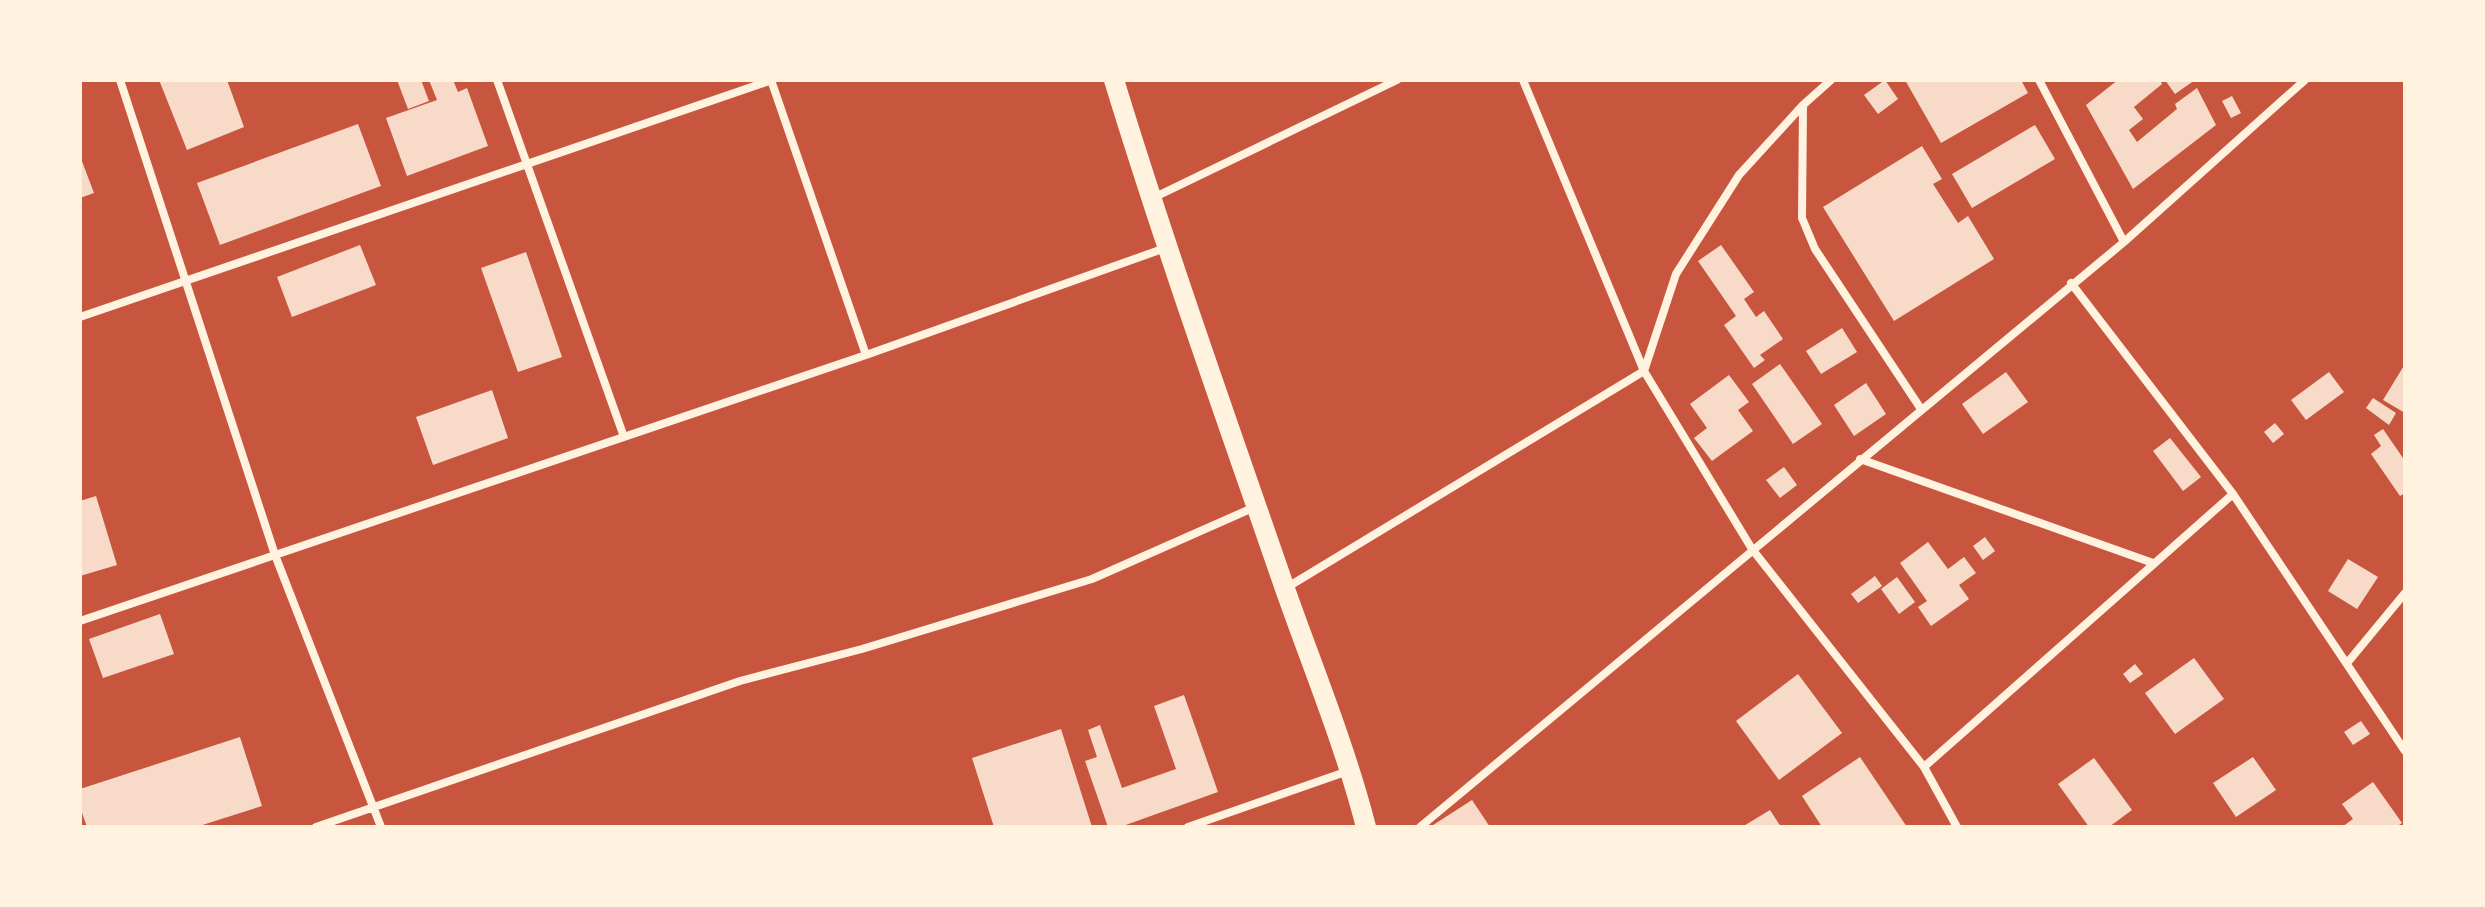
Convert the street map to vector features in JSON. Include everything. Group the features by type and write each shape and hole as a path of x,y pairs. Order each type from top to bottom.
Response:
{"main road":[{"path":"1114,80 1151,200 1351,770 1366,827"}],"street":[{"path":"120,80 275,555 381,827"},
{"path":"497,80 624,437"},
{"path":"80,317 771,80 866,355"},
{"path":"1151,200 1397,80"},
{"path":"1523,80 1644,371 1752,549 1924,767 1957,827"},
{"path":"1285,589 1644,371 1676,274 1739,175 1803,105 1831,80"},
{"path":"2039,80 2124,242"},
{"path":"1420,827 2124,242 2305,80"},
{"path":"1803,105 1802,218 1815,249 1921,409"},
{"path":"80,621 866,355 1169,247"},
{"path":"2071,283 2233,494 2405,751"},
{"path":"1860,459 2153,563"},
{"path":"1924,767 2233,494"},
{"path":"316,827 740,681 862,649 1092,579 1257,506"},
{"path":"2348,662 2405,593"},
{"path":"1188,827 1351,770"}],"building":[{"path":"159,80 227,80 244,127 187,150"},
{"path":"397,80 421,80 429,101 408,109"},
{"path":"429,80 453,80 458,92 467,88 488,146 407,176 386,118 437,100"},
{"path":"1885,80 1898,99 1878,114 1864,95"},
{"path":"1905,80 2021,80 2028,93 1941,143"},
{"path":"2118,80 2160,80 2162,84 2134,107 2143,119 2129,130 2137,142 2177,109 2175,104 2197,88 2216,125 2133,189 2086,105"},
{"path":"2165,80 2195,80 2175,94"},
{"path":"2232,96 2241,113 2231,118 2222,101"},
{"path":"358,124 381,186 220,245 197,183"},
{"path":"2035,125 2055,159 1972,208 1952,174"},
{"path":"1922,146 1942,179 1933,184 1958,223 1968,216 1994,259 1894,321 1823,207"},
{"path":"80,156 94,193 80,198"},
{"path":"360,245 376,285 292,317 277,277"},
{"path":"1721,245 1754,292 1744,299 1756,317 1764,311 1783,339 1760,355 1765,360 1754,368 1724,325 1736,316 1698,261"},
{"path":"526,252 562,357 518,372 481,268"},
{"path":"1842,328 1857,352 1821,374 1806,351"},
{"path":"1780,364 1822,424 1793,444 1752,384"},
{"path":"2405,364 2405,413 2383,400"},
{"path":"2006,372 2028,402 1983,434 1962,404"},
{"path":"2329,372 2344,392 2306,420 2291,400"},
{"path":"1729,375 1749,402 1738,410 1753,431 1712,461 1694,438 1707,428 1690,404"},
{"path":"1866,383 1886,414 1854,436 1834,405"},
{"path":"492,390 508,438 433,465 416,417"},
{"path":"2373,398 2396,413 2389,425 2366,408"},
{"path":"2275,423 2284,434 2273,443 2264,432"},
{"path":"2383,429 2405,457 2405,493 2400,496 2371,454 2381,446 2374,435"},
{"path":"2170,438 2201,477 2183,491 2153,451"},
{"path":"1784,467 1797,485 1780,498 1766,480"},
{"path":"96,496 117,565 80,576 80,501"},
{"path":"1985,537 1995,551 1983,560 1973,546"},
{"path":"1928,542 1948,569 1964,557 1976,573 1959,585 1969,599 1931,626 1918,607 1927,601 1900,563"},
{"path":"2348,559 2378,577 2357,609 2328,591"},
{"path":"1875,576 1882,586 1858,603 1851,594"},
{"path":"1897,577 1915,602 1899,614 1881,589"},
{"path":"160,614 174,654 103,678 89,639"},
{"path":"2194,658 2224,699 2175,734 2145,693"},
{"path":"2135,664 2143,674 2130,683 2123,674"},
{"path":"1798,674 1842,733 1779,780 1736,721"},
{"path":"1184,695 1218,792 1120,827 1108,827 1085,761 1097,757 1088,730 1100,725 1122,788 1176,769 1154,706"},
{"path":"2361,721 2370,734 2353,745 2344,732"},
{"path":"1061,729 1092,827 994,827 972,758"},
{"path":"240,737 262,806 196,827 87,827 80,807 80,789"},
{"path":"1860,757 1907,827 1822,827 1802,796"},
{"path":"2253,757 2276,790 2236,817 2213,783"},
{"path":"2094,758 2132,810 2109,827 2089,827 2058,784"},
{"path":"2373,782 2402,823 2396,827 2342,827 2353,819 2342,804"},
{"path":"1472,800 1490,827 1430,827"},
{"path":"1770,810 1781,827 1742,827"}]}
